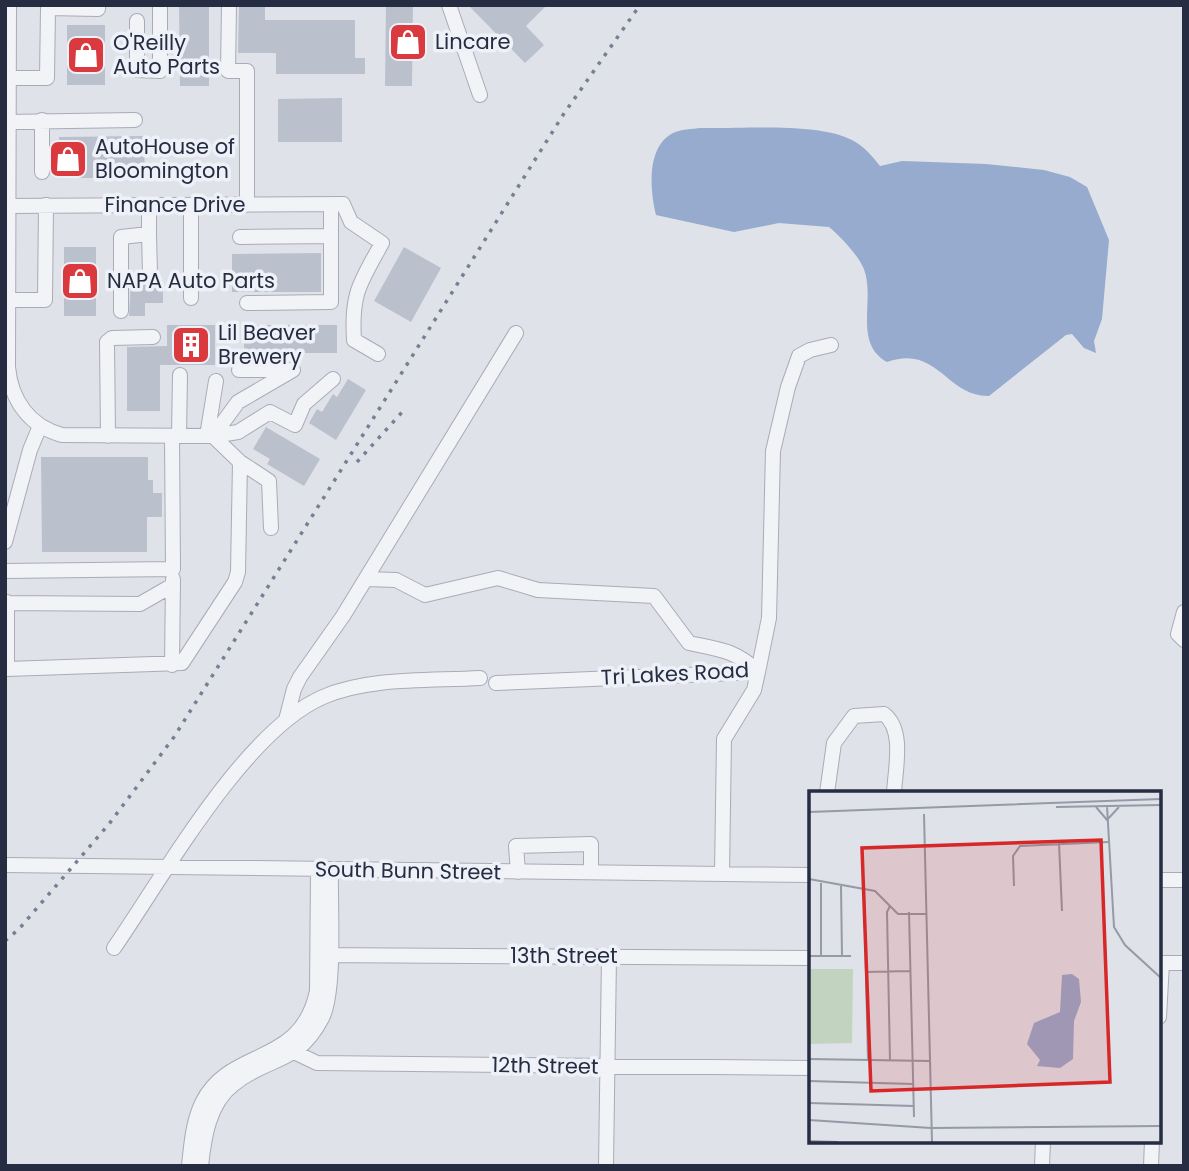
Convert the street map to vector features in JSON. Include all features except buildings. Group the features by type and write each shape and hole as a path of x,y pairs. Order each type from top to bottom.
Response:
{"street":[{"path":"7,78 47,78 48,8 98,9 98,5"},
{"path":"137,21 137,71 160,71 160,5"},
{"path":"229,5 228,71 247,71 247,205"},
{"path":"449,5 480,96"},
{"path":"8,7 9,395 40,426 62,435 210,436 238,432 270,412 295,425 304,404 334,379"},
{"path":"42,120 42,172"},
{"path":"7,122 135,120"},
{"path":"247,303 331,302 331,236 337,204"},
{"path":"337,204 351,222 382,243 355,291 352,312 354,340 378,354"},
{"name":"Finance Drive","path":"7,210 46,205 337,204"},
{"path":"7,296 46,300 46,205"},
{"path":"149,205 150,274"},
{"path":"191,205 191,298"},
{"path":"121,311 121,237 149,234"},
{"path":"240,237 331,236"},
{"path":"286,720 293,689 366,579 516,333"},
{"path":"108,436 107,342 112,338 153,337"},
{"name":"Tri Lakes Road","path":"496,682 758,672 769,618 774,451 788,387 799,356 810,349 831,345"},
{"path":"210,436 238,402 293,370 239,370"},
{"path":"172,665 175,436 180,375"},
{"path":"210,436 216,381"},
{"path":"5,542 30,450 40,426"},
{"path":"210,436 240,462 269,481 271,528"},
{"path":"173,585 140,604 6,603 7,668 182,663 235,582 238,572 240,462"},
{"path":"5,571 173,569"},
{"path":"366,579 396,580 425,594 498,578 538,590 654,596 689,643 735,653 758,672 754,690 723,738 722,874"},
{"path":"1184,612 1178,634 1184,640"},
{"path":"114,948 220,794 286,720 323,697 349,688 480,678"},
{"path":"827,791 834,743 854,716 876,713 884,714 894,726 894,791"},
{"path":"518,872 516,846 591,844 591,872"},
{"name":"South Bunn Street","path":"5,865 809,875"},
{"path":"201,1166 211,1116 225,1093 254,1071 285,1059 312,1010 323,955 325,870"},
{"path":"1161,880 1184,880"},
{"name":"13th Street","path":"323,955 809,958"},
{"path":"606,1166 609,956"},
{"path":"1161,963 1184,963"},
{"path":"189,1166 198,1116 212,1088 233,1069 290,1048"},
{"name":"12th Street","path":"290,1048 317,1063 809,1069"},
{"path":"1042,1166 1043,1143"},
{"path":"1151,1166 1152,1143"}],"water":[{"path":"757,127 837,134 860,145 880,166 902,161 986,164 1044,170 1070,177 1087,187 1109,240 1102,319 1094,341 1096,353 1084,348 1072,334 1066,335 989,396 962,389 930,365 918,360 904,358 887,362 876,353 870,343 867,330 868,290 862,265 847,244 829,227 779,223 734,232 656,215 652,194 652,170 658,148 673,133 701,128"}],"railway":[{"path":"5,941 19,929 109,824 174,737 563,115 640,5"},
{"path":"357,462 404,410"}],"place":[{"name":"Lincare","path":"408,42"},
{"name":"O'Reilly Auto Parts","path":"86,55"},
{"name":"AutoHouse of Bloomington","path":"68,159"},
{"name":"NAPA Auto Parts","path":"80,281"},
{"name":"Lil Beaver Brewery","path":"191,345"}]}
